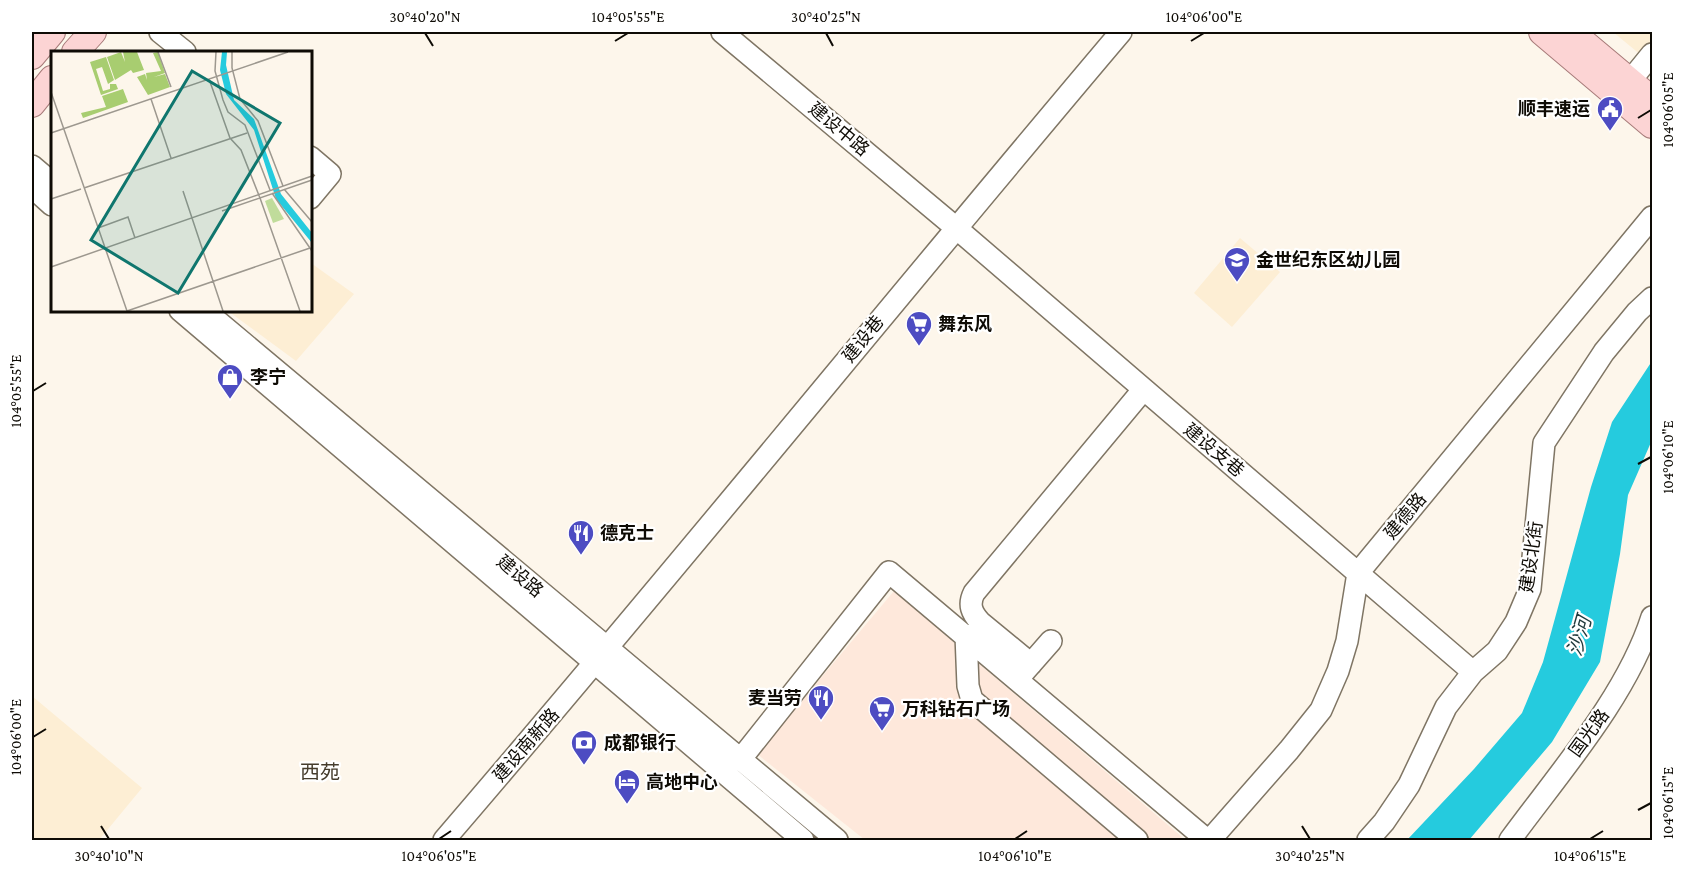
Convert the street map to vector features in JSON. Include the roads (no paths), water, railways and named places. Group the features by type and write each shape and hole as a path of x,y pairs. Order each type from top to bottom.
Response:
{"main road":[{"path":"32,56 52,32"},
{"path":"76,51 93,32"},
{"path":"1542,32 1653,125"},
{"path":"1571,32 1653,100"},
{"path":"32,104 51,81"}],"street":[{"path":"160,32 184,51"},
{"name":"建设中路","path":"722,32 955,227"},
{"name":"建设巷","path":"601,657 955,227 1121,32"},
{"path":"1630,81 1653,54"},
{"path":"312,159 330,174 312,196"},
{"path":"32,166 51,182"},
{"path":"32,187 51,204"},
{"name":"建德路","path":"1358,573 1653,217"},
{"name":"建设支巷","path":"955,227 1473,672"},
{"name":"建设北街","path":"1368,840 1384,822 1409,785 1446,707 1473,672 1497,651 1516,622 1530,589 1544,443 1604,352 1637,312 1653,298"},
{"name":"建设路","path":"182,312 601,657 740,760 837,840"},
{"name":"建设路","path":"211,313 601,657 803,840"},
{"path":"1143,390 970,600 974,615 1024,671 1208,840 1289,750 1321,710 1338,671 1347,641 1358,573"},
{"path":"740,760 889,572 966,635 1024,671"},
{"name":"国光路","path":"1510,840 1612,702 1647,634 1653,617"},
{"path":"966,635 968,686 972,700 1137,840"},
{"path":"1024,671 1051,641"},
{"name":"建设南新路","path":"444,840 601,657"}],"water":[{"name":"沙河","path":"1652,361 1652,440 1628,495 1620,554 1600,662 1552,742 1469,840 1407,840 1474,769 1522,713 1543,662 1591,487 1612,422"}],"place":[{"name":"顺丰速运","path":"1610,132"},
{"name":"金世纪东区幼儿园","path":"1237,283"},
{"name":"舞东风","path":"919,347"},
{"name":"李宁","path":"230,400"},
{"name":"德克士","path":"581,556"},
{"name":"麦当劳","path":"821,721"},
{"name":"万科钻石广场","path":"882,732"},
{"name":"成都银行","path":"584,766"},
{"name":"高地中心","path":"627,805"}],"district":[{"name":"西苑","path":"320,772"}]}
